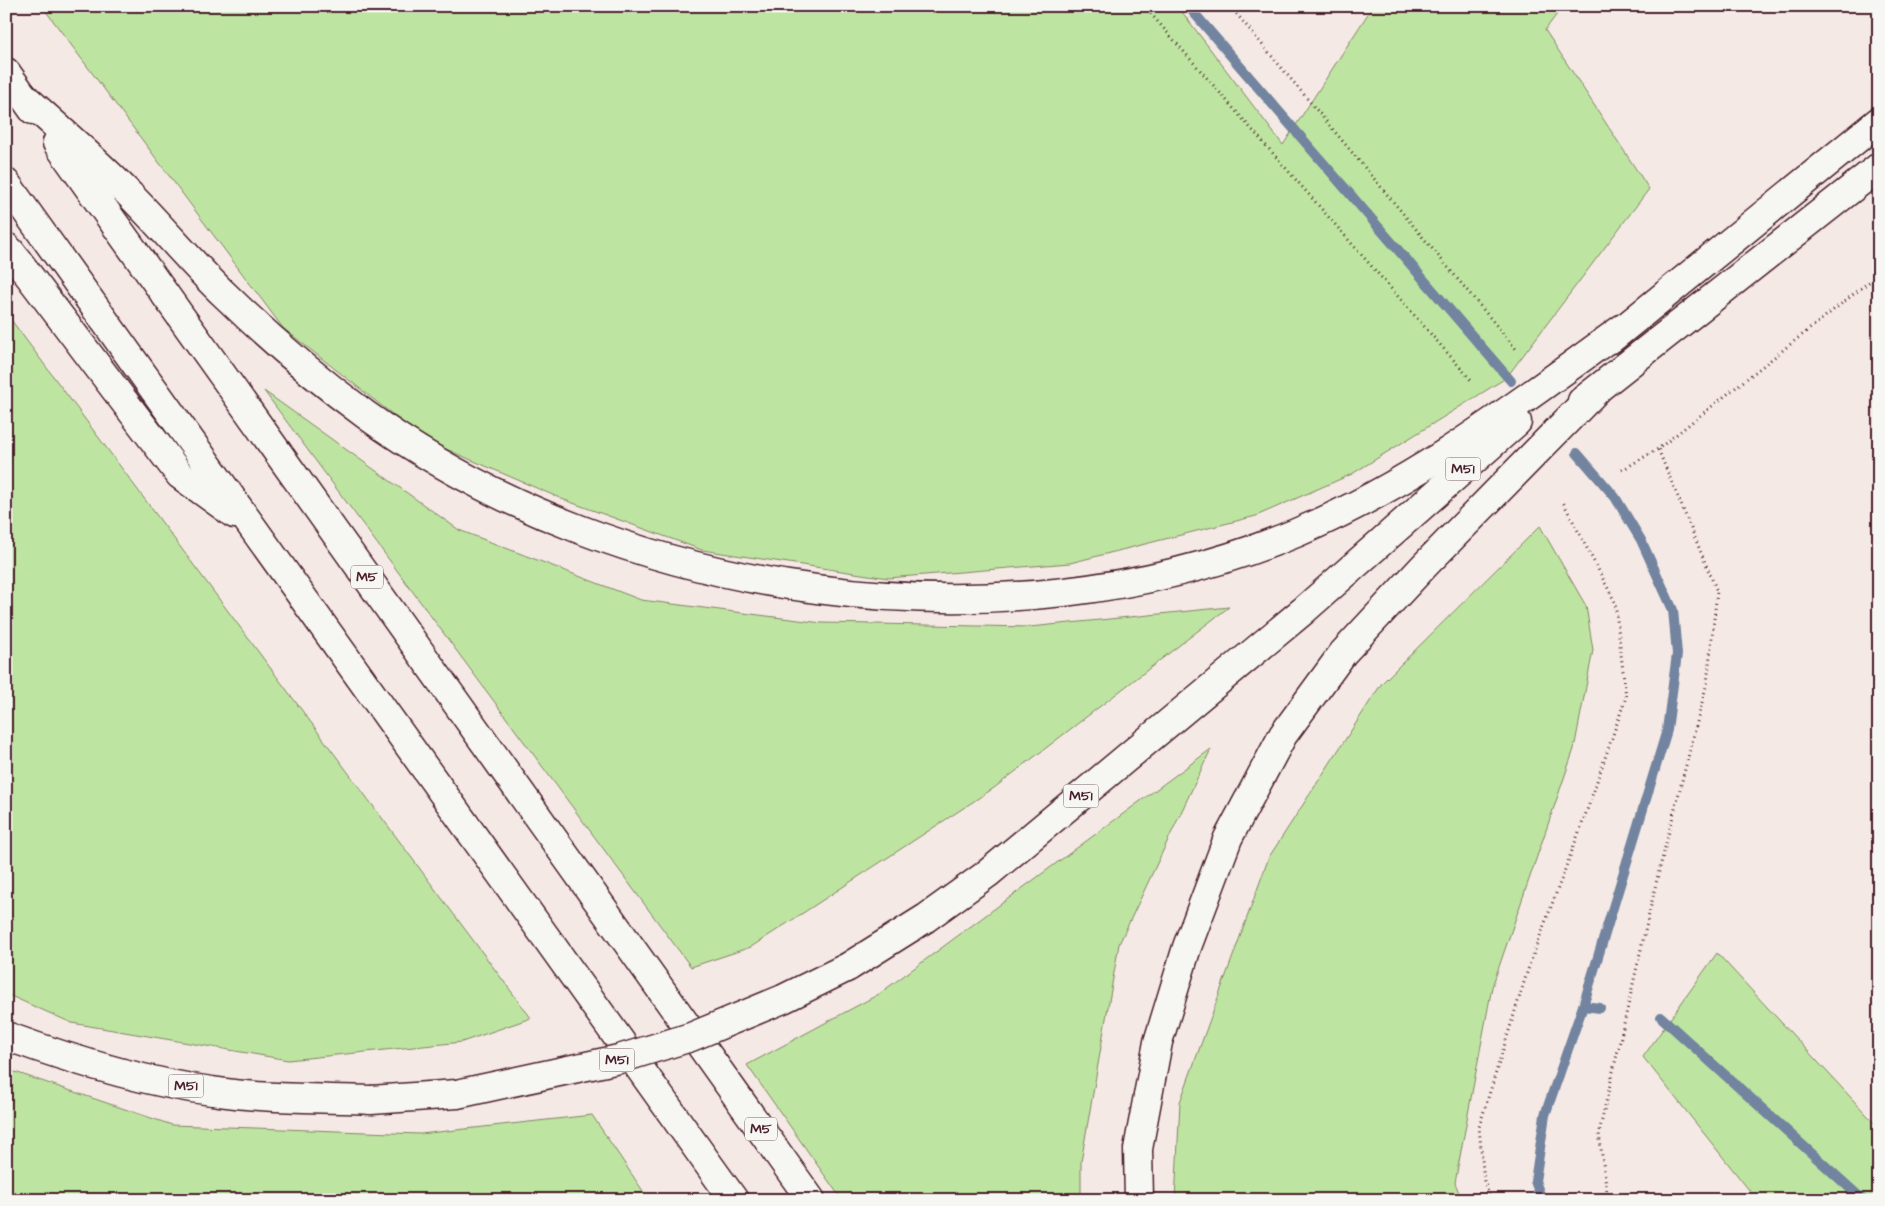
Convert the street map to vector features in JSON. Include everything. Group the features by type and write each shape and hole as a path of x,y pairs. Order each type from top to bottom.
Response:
{"highway":[{"name":"M5","path":"6,72 811,1200"},
{"path":"22,95 128,193 224,294 308,368 363,413 420,452 486,488 537,512 621,545 678,561 788,584 905,598 966,599 1032,595 1098,587 1229,558 1298,532 1373,496 1444,454 1623,328"},
{"name":"M51","path":"6,1036 55,1054 141,1078 211,1091 268,1097 371,1100 457,1094 619,1059 691,1037 783,999 848,967 926,918 987,874 1303,611 1623,328 1879,121"},
{"name":"M51","path":"1303,611 1597,390 1879,166"},
{"path":"6,183 734,1200"},
{"path":"6,248 11,252 180,475 253,528"},
{"path":"1139,1200 1138,1148 1158,1042 1187,947 1228,838 1283,735 1343,653 1425,565 1597,390"}],"path":[{"path":"1144,6 1471,380"},
{"path":"1230,6 1516,349"},
{"path":"1622,470 1658,449 1879,274"},
{"path":"1608,1200 1599,1132 1657,879 1708,683 1717,591 1658,449"},
{"path":"1491,1200 1484,1181 1480,1127 1530,963 1586,816 1626,697 1615,602 1563,502"}],"green space":[{"path":"42,6 1169,6 1179,8 1283,145 1373,6 1563,6 1545,30 1649,189 1506,378 1352,474 1256,516 1070,563 888,578 702,550 562,499 425,440 283,328"},
{"path":"6,313 531,1018 462,1042 288,1060 72,1023 6,994"},
{"path":"264,391 459,530 641,600 822,623 1030,627 1229,607 994,788 751,947 691,967"},
{"path":"1540,526 1586,606 1593,650 1574,749 1492,987 1455,1183 1462,1200 1175,1200 1180,1102 1269,857 1382,683"},
{"path":"1211,749 1119,944 1081,1162 1081,1200 842,1200 747,1065 879,994"},
{"path":"1717,953 1879,1128 1879,1200 1757,1200 1643,1057"},
{"path":"6,1069 172,1125 420,1134 592,1115 649,1200 6,1200"}],"waterway":[{"path":"1188,6 1511,381"},
{"path":"1542,1200 1535,1181 1545,1115 1583,1006 1667,730 1677,654 1673,610 1641,540 1615,497 1577,453"},
{"path":"1583,1006 1600,1008"},
{"path":"1661,1017 1863,1200"}]}
